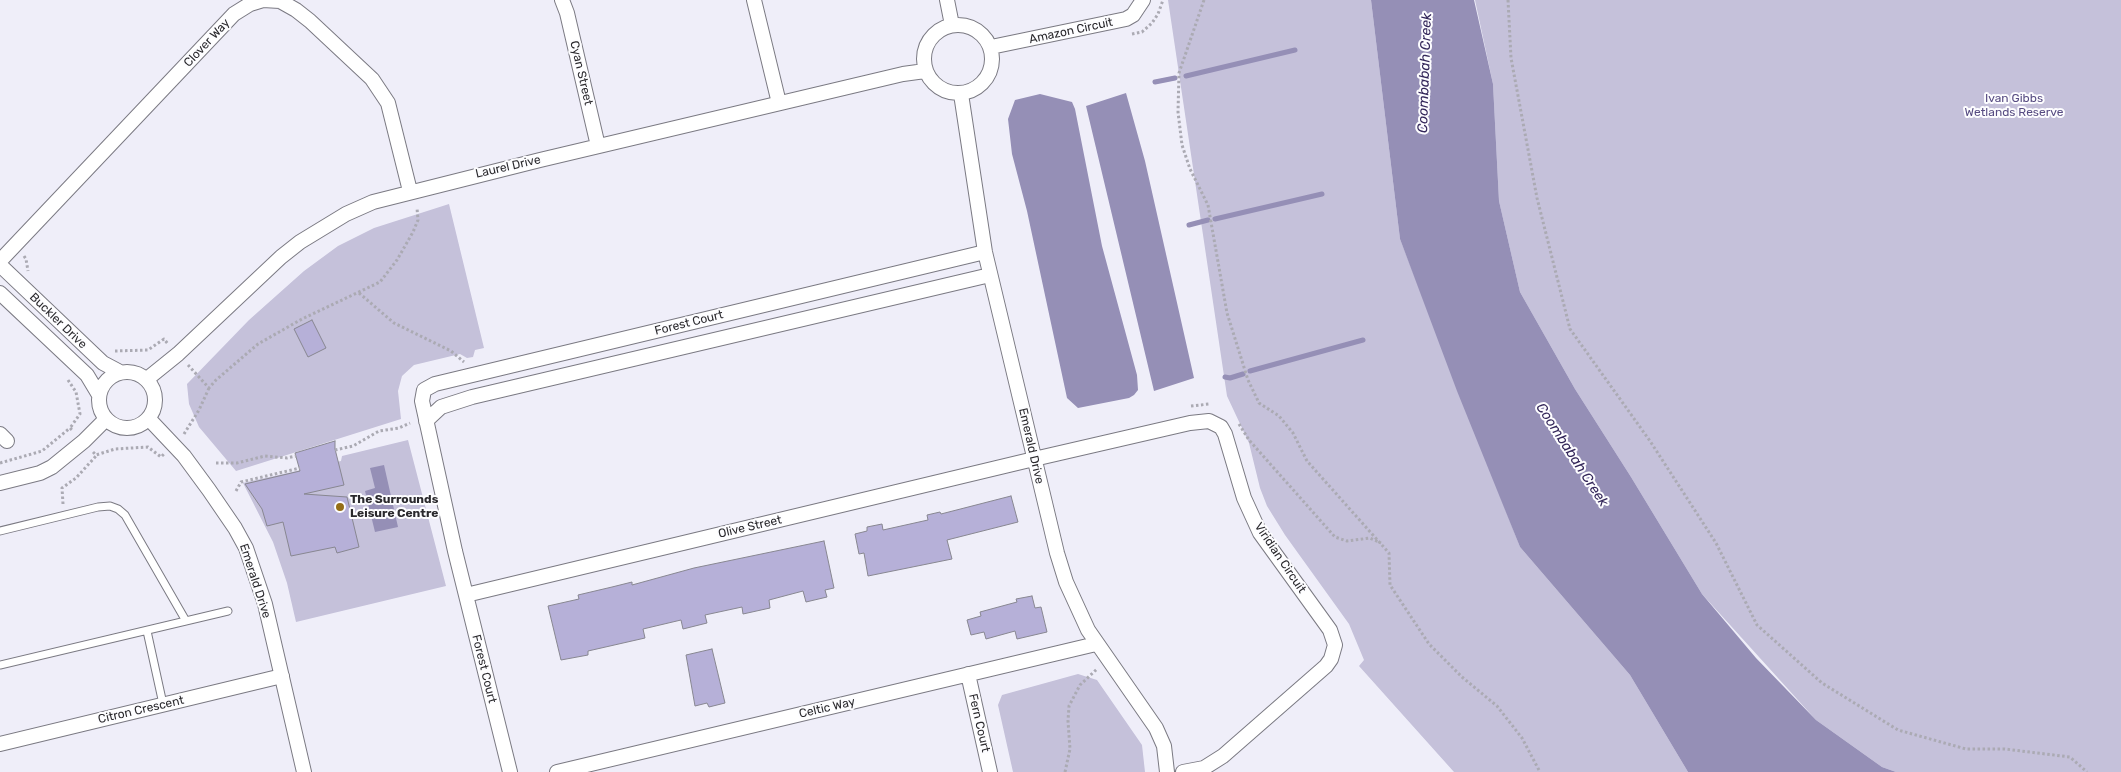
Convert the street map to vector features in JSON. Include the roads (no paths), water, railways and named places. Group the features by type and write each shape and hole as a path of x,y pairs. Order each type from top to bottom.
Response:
{"street":[{"name":"Clover Way","path":"0,261 234,14 250,4 263,0 280,1 296,10 372,79 388,103 410,191"},
{"name":"Cyan Street","path":"562,0 598,146"},
{"path":"754,0 779,103"},
{"path":"947,0 952,25"},
{"name":"Amazon Circuit","path":"991,47 1126,19 1133,15 1143,0"},
{"path":"952,25 964,25 976,29 985,37 991,47 993,59 990,74 978,88 961,94 945,92 934,85 925,70 923,60 925,48 931,38 940,30 952,25"},
{"name":"Laurel Drive","path":"147,379 178,354 281,257 300,242 346,214 373,202 410,191 598,146 925,70"},
{"name":"Emerald Drive","path":"961,94 985,252 1057,553 1066,582 1096,644 1156,728 1164,746 1167,772"},
{"name":"Forest Court","path":"510,772 466,595 426,420 422,401 424,390 435,384 985,252"},
{"name":"Buckler Drive","path":"0,265 103,363 120,372"},
{"name":"Forest Court","path":"426,420 441,407 472,397 990,274"},
{"name":"Buckler Drive","path":"0,293 86,375 99,395"},
{"path":"130,371 139,374 147,379 156,394 156,403 149,419 141,425 132,428 122,428 113,425 101,411 99,395 106,381 120,372 130,371"},
{"path":"0,482 40,473 52,467 84,442 106,419"},
{"name":"Emerald Drive","path":"149,419 184,456 210,490 246,548 264,604 304,772"},
{"name":"Viridian Circuit","path":"1034,459 1190,423 1201,421 1215,423 1221,427 1229,442 1244,498 1260,533 1330,630 1335,645 1334,652 1326,666 1220,759 1204,768 1184,772"},
{"name":"Olive Street","path":"466,595 1034,459"},
{"name":"Celtic Way","path":"557,772 1096,644"},
{"name":"Fern Court","path":"968,674 990,772"},
{"name":"Citron Crescent","path":"0,744 282,676"}],"lane":[{"path":"0,531 98,507 110,506 118,509 125,515 186,621"},
{"path":"0,665 228,611"},
{"path":"147,631 163,704"}],"water":[{"name":"Coombabah Creek","path":"1371,0 1474,0 1493,84 1499,201 1520,292 1575,389 1702,594 1756,658 1816,720 1882,767 1896,772 1688,772 1630,675 1520,547 1457,391 1400,239"},
{"path":"1126,93 1145,161 1194,378 1154,391 1086,106"},
{"path":"1040,94 1072,102 1075,109 1102,246 1137,375 1138,390 1129,398 1078,408 1067,398 1027,211 1012,154 1008,119 1015,100"},
{"path":"384,465 398,527 375,532 365,491 375,488 370,468"}],"waterway":[{"path":"1186,76 1295,50"},
{"path":"1155,82 1175,78"},
{"path":"1215,219 1322,194"},
{"path":"1189,225 1208,220"},
{"path":"1250,371 1363,340"},
{"path":"1225,377 1230,378 1243,374"}],"place":[{"name":"The Surrounds Leisure Centre","path":"340,507"}],"park label":[{"name":"Ivan Gibbs Wetlands Reserve","path":"2014,106"}]}
